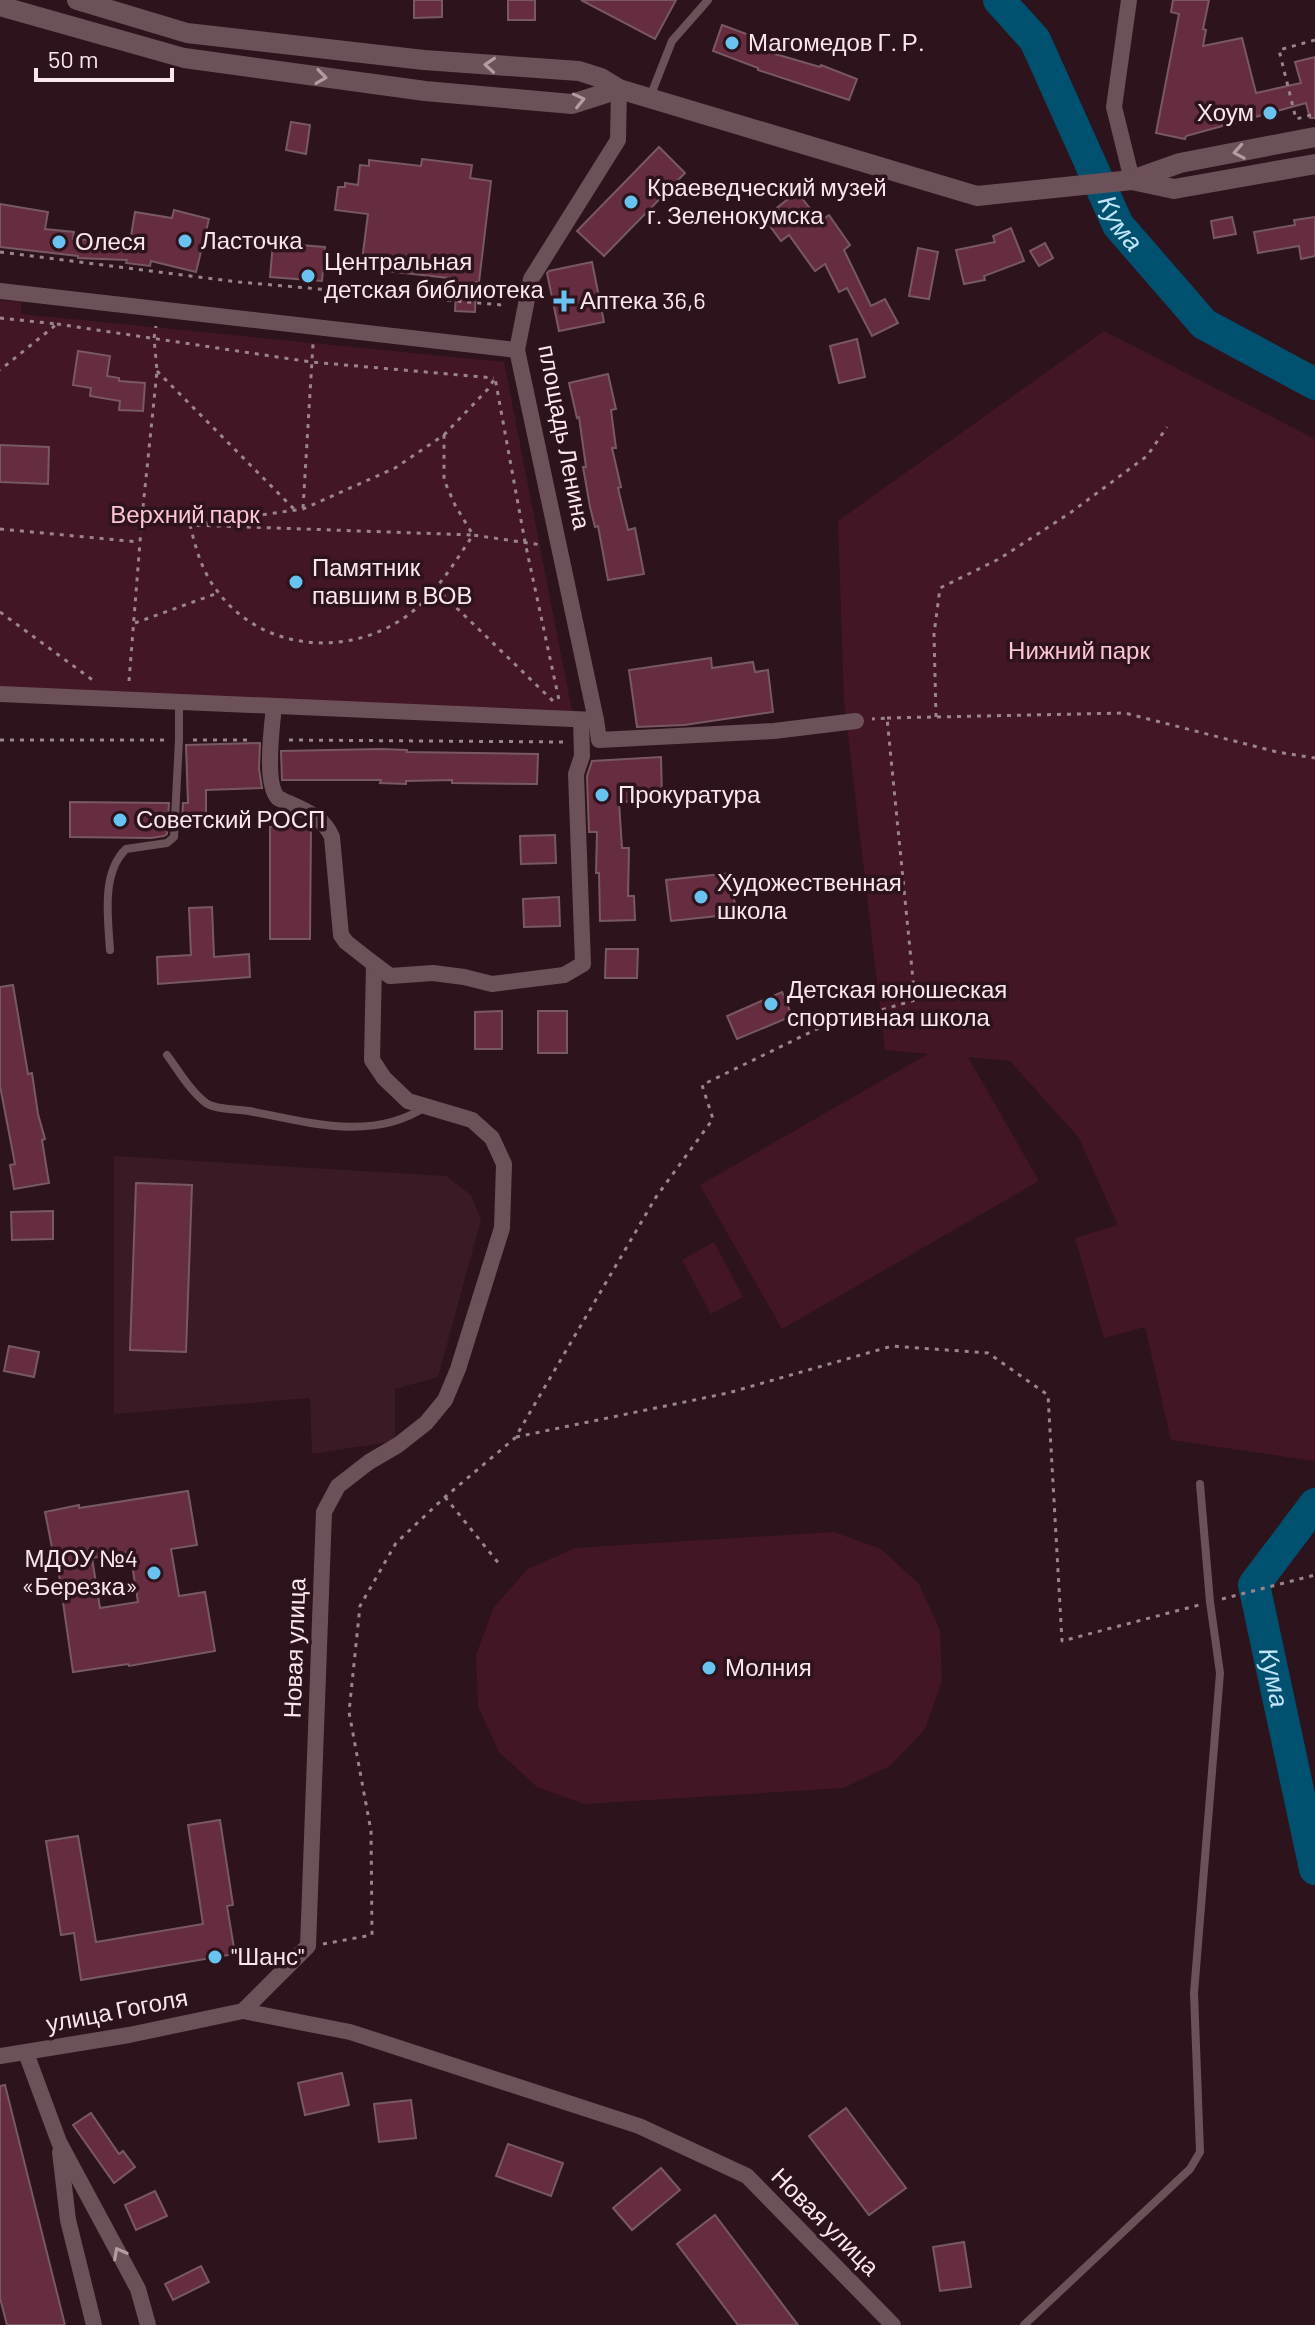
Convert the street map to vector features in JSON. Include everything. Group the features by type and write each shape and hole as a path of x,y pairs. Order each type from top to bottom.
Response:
{"street":[{"path":"77,0 187,33 424,60 579,71 601,78 619,89 977,196 1132,180 1180,163 1315,137"},
{"path":"1129,0 1114,107 1132,180"},
{"path":"0,6 184,58 410,89 572,104 619,89"},
{"name":"площадь Ленина","path":"374,964 390,976 433,973 492,984 564,975 583,964 576,774 582,756 581,720 559,547 517,350 531,279 618,140 619,89"},
{"path":"1132,180 1174,189 1315,164"},
{"path":"0,291 517,350"},
{"path":"0,694 581,720 599,740 774,731 856,721"},
{"path":"274,706 271,740 273,789 279,799 320,818 327,827 334,851 341,935 374,964"},
{"name":"Новая улица","path":"308,1946 324,1512 338,1486 426,1423 445,1400 458,1369 502,1228 504,1164 492,1138 472,1120 408,1101 384,1078 372,1060 374,964"},
{"path":"243,2011 308,1946"},
{"name":"Новая улица","path":"243,2011 350,2032 624,2121 747,2176 893,2325"},
{"name":"улица Гоголя","path":"0,2056 129,2035 243,2011"},
{"path":"26,2053 59,2142 138,2289 148,2325"},
{"path":"59,2142 68,2220 94,2325"}],"lane":[{"path":"650,98 672,41 708,0"},
{"path":"110,950 108,901 114,864 126,849 167,843 174,837 179,702"},
{"path":"167,1055 208,1104 346,1127 396,1122 425,1106"},
{"path":"1024,2325 1190,2169 1200,2152 1194,1993 1220,1673 1210,1602 1200,1484"}],"path":[{"path":"1315,40 1279,50 1296,119 1315,114"},
{"path":"0,252 239,282 502,305"},
{"path":"128,690 139,542 157,371 154,338 157,310"},
{"path":"0,318 311,362 495,378"},
{"path":"0,370 57,324"},
{"path":"303,509 313,344"},
{"path":"157,371 296,510"},
{"path":"190,525 303,509 395,468 444,435 495,378"},
{"path":"435,587 561,709 525,542 495,378"},
{"path":"936,717 934,634 940,588 999,559 1070,513 1147,456 1167,427"},
{"path":"444,435 444,480 473,535"},
{"path":"142,517 190,525 473,535 559,547"},
{"path":"190,525 199,561 218,593 243,618 275,635 310,644 346,643 380,633 411,614 473,535"},
{"path":"0,529 139,542"},
{"path":"134,623 218,593"},
{"path":"0,612 105,688"},
{"path":"856,721 1125,713 1277,752 1315,758"},
{"path":"308,1946 372,1935 371,1831 349,1712 360,1606 396,1543 515,1438 656,1197 713,1119 702,1085 817,1029 915,1000 887,718"},
{"path":"0,740 569,742 581,720"},
{"path":"515,1438 728,1393 892,1346 988,1353 1048,1395 1062,1641 1315,1575"},
{"path":"445,1497 500,1565"}],"shaded area":[{"path":"114,1156 446,1176 471,1195 481,1220 438,1377 395,1389 395,1441 312,1454 310,1398 114,1414"}],"green space":[{"name":"Верхний парк","path":"0,300 21,302 21,314 504,362 573,716 0,691"},
{"name":"Нижний парк","path":"1104,331 1315,439 1315,1461 1171,1440 1145,1327 1104,1338 1075,1238 1118,1225 1079,1138 1010,1061 968,1057 1039,1181 782,1329 700,1185 928,1054 885,1050 844,700 838,521"},
{"path":"714,1242 743,1297 711,1314 682,1260"},
{"name":"Молния","path":"834,1532 881,1549 919,1584 940,1630 942,1681 925,1729 890,1766 843,1788 584,1804 537,1787 499,1752 478,1706 476,1655 494,1607 528,1569 575,1548"}],"building":[{"path":"414,0 442,0 442,17 414,18"},
{"path":"508,0 535,0 535,20 508,20"},
{"path":"581,0 676,0 655,39"},
{"path":"1173,0 1209,0 1203,46 1242,38 1256,93 1301,83 1295,62 1315,57 1315,118 1310,118 1306,103 1186,136 1185,139 1156,133 1179,14 1171,12"},
{"path":"722,25 752,36 748,46 821,65 857,79 849,100 758,70 713,51"},
{"path":"291,122 310,125 306,154 286,150"},
{"name":"Краеведческий музей г. Зеленокумска","path":"659,147 685,173 604,256 577,231"},
{"path":"422,159 472,165 470,178 491,181 479,282 476,282 475,312 455,311 457,279 361,268 368,214 335,210 338,187 345,187 345,183 358,185 360,165 369,166 369,160 421,166"},
{"path":"797,192 820,221 829,215 850,245 844,250 871,306 885,299 898,323 872,336 847,288 839,292 825,264 815,271 789,235 781,241 764,218"},
{"path":"0,204 48,212 45,229 74,232 73,239 130,242 135,212 172,218 174,210 209,219 196,272 151,261 150,266 126,263 127,260 78,258 0,247"},
{"path":"1232,217 1236,234 1214,238 1211,221"},
{"path":"1315,217 1315,256 1301,259 1299,246 1258,253 1254,232 1295,225 1294,220"},
{"path":"1011,228 1024,261 984,276 985,280 964,284 956,250 995,242 993,236"},
{"path":"273,243 325,247 322,281 270,277"},
{"path":"1045,243 1053,258 1039,266 1030,251"},
{"path":"918,248 938,252 929,299 909,296"},
{"path":"592,262 604,322 559,331 547,273"},
{"path":"857,339 865,377 839,383 830,346"},
{"path":"78,351 110,356 107,376 119,378 119,381 145,383 143,411 119,410 120,401 90,396 91,388 73,385"},
{"path":"608,374 616,409 611,410 616,448 612,448 621,487 618,488 628,530 635,528 644,574 608,580 598,526 595,527 590,507 579,417 569,383"},
{"path":"0,445 49,447 48,484 0,482"},
{"path":"711,658 712,668 753,662 755,672 768,670 773,712 684,725 637,727 629,670"},
{"path":"260,743 262,788 206,790 206,820 182,821 183,803 188,803 186,745"},
{"path":"381,749 538,754 537,784 452,783 452,780 406,781 406,784 380,783 381,780 282,780 281,751"},
{"path":"661,757 662,800 619,802 622,848 629,848 628,896 634,896 635,920 600,921 597,832 589,832 587,776 592,761"},
{"name":"Советский РОСП","path":"70,802 169,803 167,834 151,838 70,837"},
{"path":"270,827 311,827 310,939 270,939"},
{"path":"555,835 556,863 521,864 520,836"},
{"name":"Художественная школа","path":"731,873 736,914 671,921 666,880"},
{"path":"559,897 560,926 524,927 523,899"},
{"path":"212,907 214,957 249,954 250,977 158,984 157,957 191,955 189,908"},
{"path":"606,949 638,949 637,978 605,978"},
{"path":"13,985 28,1074 32,1073 45,1139 42,1140 49,1183 14,1189 10,1165 15,1164 0,1086 0,987"},
{"name":"Детская юношеская спортивная школа","path":"782,992 792,1016 737,1039 727,1016"},
{"path":"502,1011 502,1049 475,1049 475,1012"},
{"path":"538,1011 567,1011 567,1053 538,1053"},
{"path":"136,1183 192,1185 186,1352 130,1350"},
{"path":"53,1211 53,1239 12,1240 11,1212"},
{"path":"9,1346 39,1352 34,1377 4,1371"},
{"path":"188,1491 197,1545 171,1549 179,1596 205,1592 215,1651 73,1672 58,1567 45,1512 79,1505 79,1508","holes":["130,1552 138,1602 100,1608 92,1558"]},
{"path":"220,1820 233,1905 227,1906 235,1954 81,1980 74,1933 61,1935 46,1841 78,1836 96,1942 203,1924 188,1825"},
{"path":"342,2073 349,2105 305,2115 298,2083"},
{"path":"5,2085 65,2325 7,2325 0,2298 0,2086"},
{"path":"411,2100 416,2138 379,2142 374,2104"},
{"path":"846,2108 906,2188 869,2215 809,2136"},
{"path":"91,2113 119,2154 123,2151 135,2167 114,2183 73,2125"},
{"path":"508,2144 563,2163 551,2196 496,2176"},
{"path":"661,2168 680,2190 632,2230 613,2208"},
{"path":"155,2191 167,2216 136,2230 125,2205"},
{"path":"715,2215 798,2325 738,2325 677,2244"},
{"path":"964,2242 971,2287 940,2291 933,2247"},
{"path":"201,2266 209,2282 173,2300 165,2284"}],"waterway":[{"name":"Кума","path":"999,0 1035,40 1118,225 1204,324 1315,384"},
{"name":"Кума","path":"1315,1504 1254,1585 1315,1869"}],"place":[{"name":"Магомедов Г. Р.","path":"732,43"},
{"name":"Хоум","path":"1270,113"},
{"name":"Краеведческий музей г. Зеленокумска","path":"631,202"},
{"name":"Ласточка","path":"185,241"},
{"name":"Олеся","path":"59,242"},
{"name":"Центральная детская библиотека","path":"308,276"},
{"name":"Аптека 36,6","path":"564,301"},
{"name":"Памятник павшим в ВОВ","path":"296,582"},
{"name":"Прокуратура","path":"602,795"},
{"name":"Советский РОСП","path":"120,820"},
{"name":"Художественная школа","path":"701,897"},
{"name":"Детская юношеская спортивная школа","path":"771,1004"},
{"name":"МДОУ №4 «Березка»","path":"154,1573"},
{"name":"Молния","path":"709,1668"},
{"name":"\"Шанс\"","path":"215,1957"}]}
